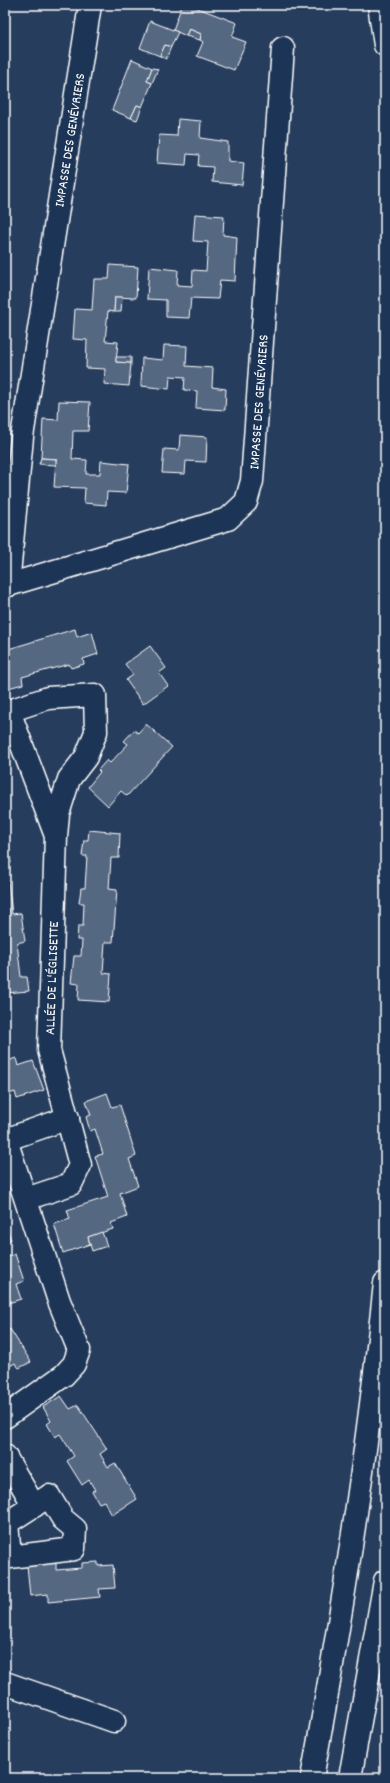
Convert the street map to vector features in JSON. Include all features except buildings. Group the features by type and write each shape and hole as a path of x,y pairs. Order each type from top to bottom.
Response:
{"main road":[{"name":"IMPASSE DES GENÉVRIERS","path":"90,5 22,437 7,585 228,519 246,502 252,481 283,48"},
{"path":"379,5 385,45"},
{"name":"ALLÉE DE L'ÉGLISETTE","path":"26,1199 71,1184 80,1165 49,1050 58,814 69,779 86,757 96,732 95,695 48,698 9,711 56,836"},
{"path":"5,1417 64,1375 74,1364 79,1350 59,1301 6,1140 68,1118"},
{"path":"312,1778 352,1541 371,1404 385,1283"},
{"path":"5,1456 34,1506"},
{"path":"350,1778 385,1581"},
{"path":"5,1683 114,1721"}]}
